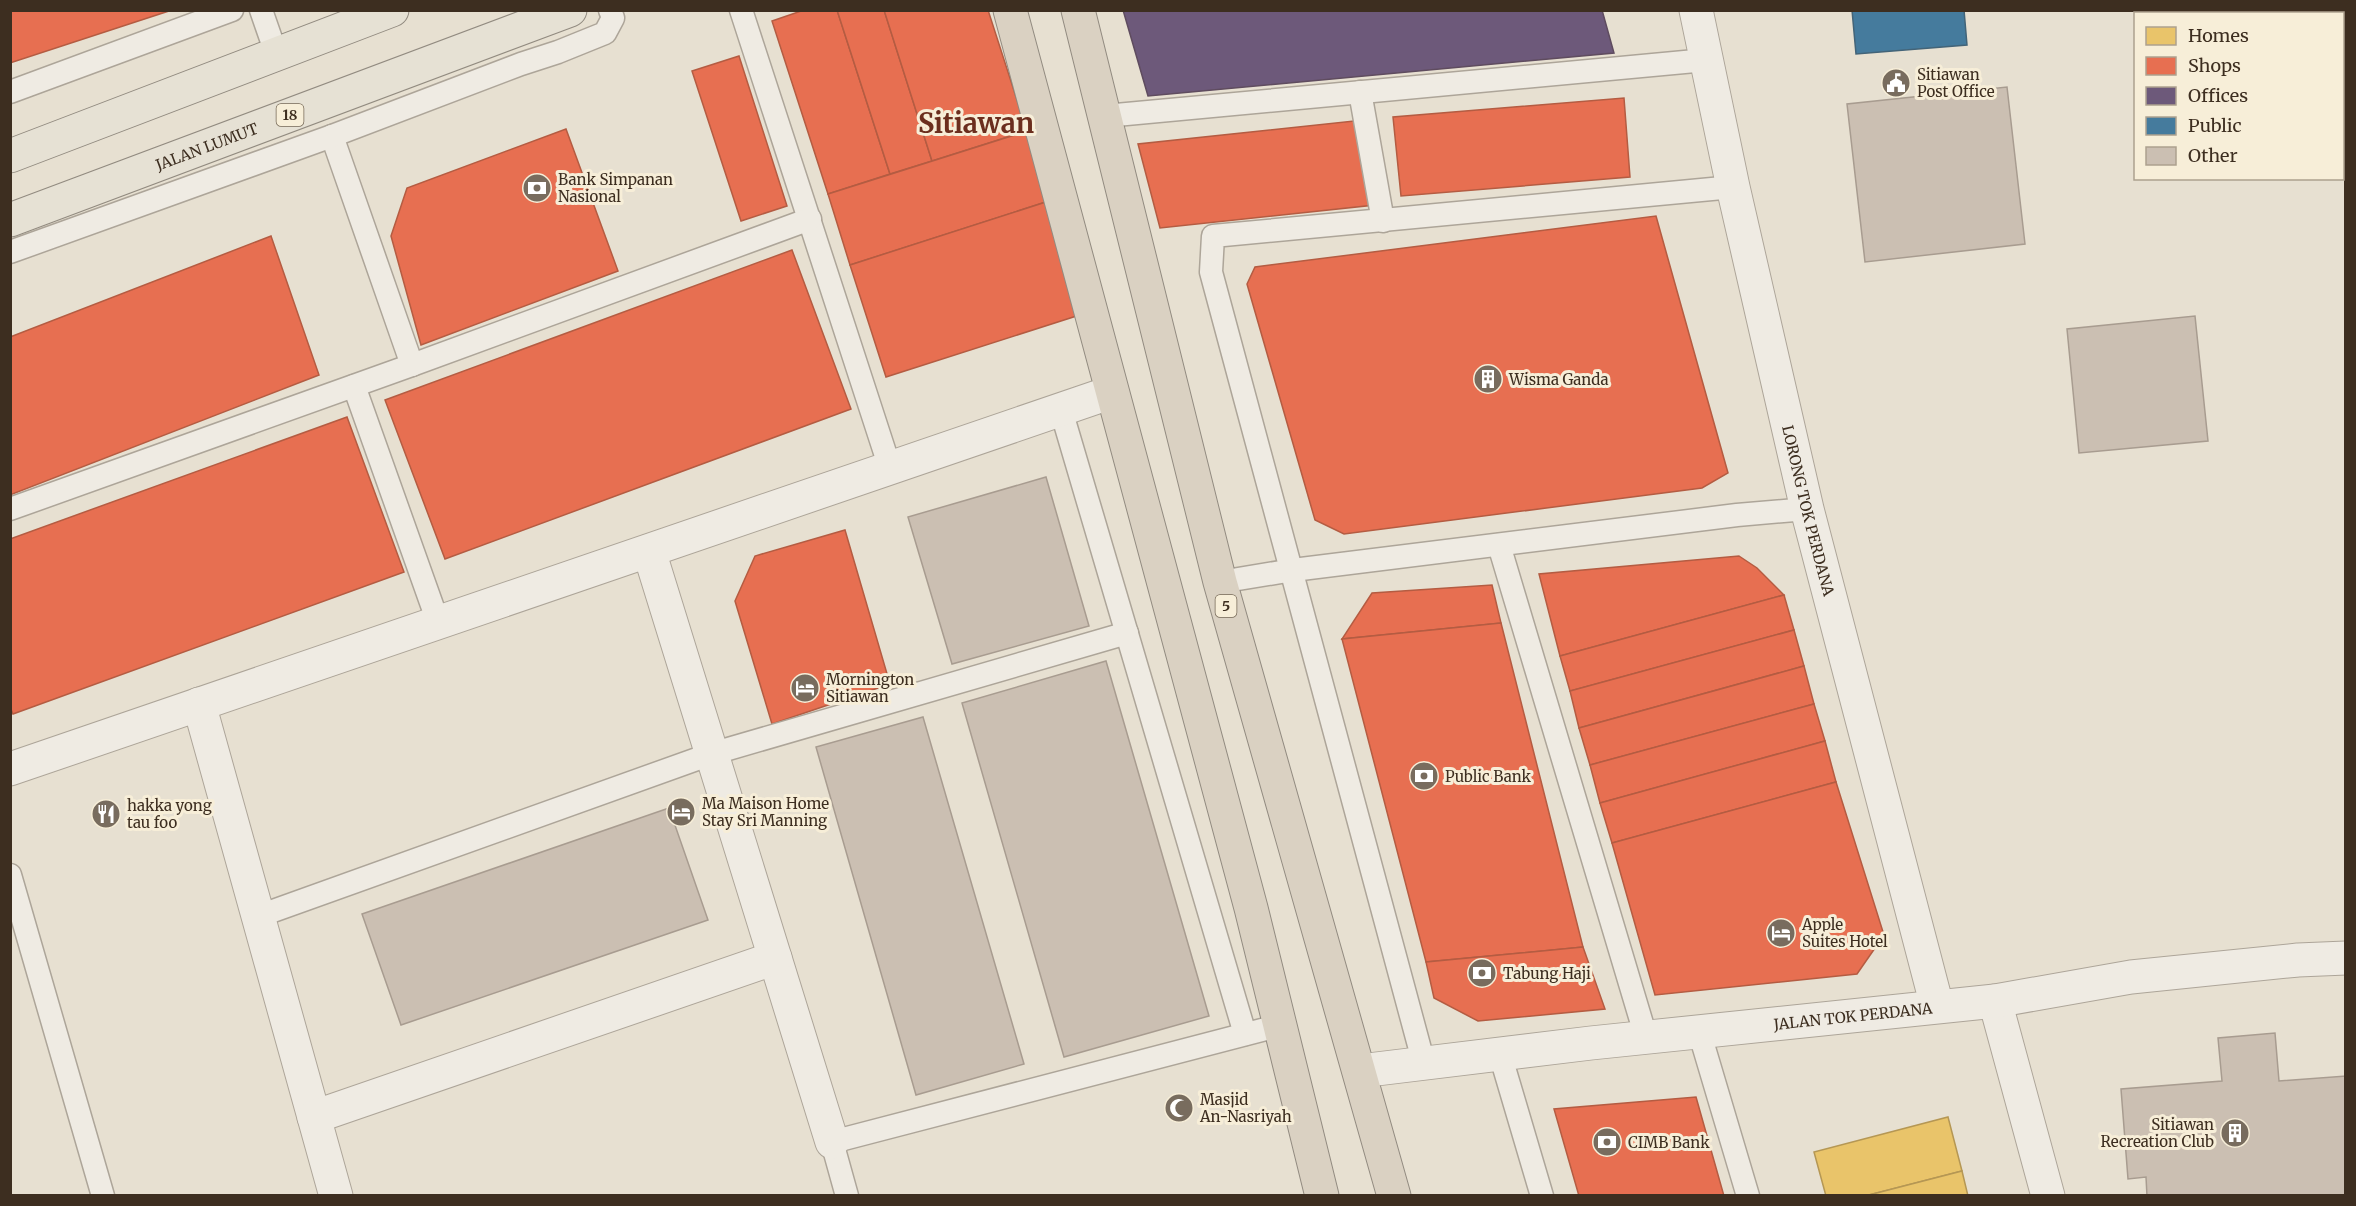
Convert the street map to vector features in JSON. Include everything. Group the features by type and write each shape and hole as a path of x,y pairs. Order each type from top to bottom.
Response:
{"highway":[{"path":"1010,10 1281,1025 1322,1196"},
{"name":"5","path":"1078,10 1220,582 1394,1196"}],"main road":[{"path":"14,154 277,56 392,10"},
{"name":"JALAN LUMUT","path":"10,220 570,10"}],"street":[{"name":"LORONG TOK PERDANA","path":"1696,10 1733,187 1807,509 1936,1006"},
{"path":"10,769 1112,392"},
{"path":"649,551 832,1142"},
{"path":"199,704 336,1196"},
{"path":"314,1117 775,958"},
{"name":"JALAN TOK PERDANA","path":"1360,1071 1699,1031 1995,1001 2131,977 2298,960 2346,958"},
{"path":"1995,1001 2048,1196"}],"lane":[{"path":"10,92 232,10"},
{"path":"261,10 277,56"},
{"path":"10,252 558,52 604,33 613,18 610,10"},
{"path":"741,10 890,468"},
{"path":"1105,116 1706,60"},
{"path":"1360,92 1383,221"},
{"path":"332,136 412,365"},
{"path":"1424,1064 1211,272 1213,237 1733,187"},
{"path":"10,508 354,386 810,219"},
{"path":"354,386 438,622"},
{"path":"1061,410 1245,1034"},
{"path":"1220,582 1293,570 1737,515 1807,509"},
{"path":"1499,545 1646,1037"},
{"path":"259,916 711,754 1127,633"},
{"path":"10,875 103,1196"},
{"path":"847,1196 832,1142 1281,1025"},
{"path":"1699,1031 1748,1196"},
{"path":"1500,1054 1542,1196"}],"building: Homes":[{"path":"1948,1117 1962,1171 1865,1196 1826,1196 1814,1152"},
{"path":"1962,1171 1968,1196 1865,1196"}],"building: Shops":[{"path":"10,10 172,10 10,63"},
{"path":"804,10 837,10 890,174 828,194 772,21"},
{"path":"837,10 884,10 932,161 890,174"},
{"path":"884,10 988,10 1027,131 932,161"},
{"path":"739,56 787,206 741,221 692,71"},
{"path":"1624,98 1630,177 1401,196 1393,117"},
{"path":"1354,121 1375,205 1160,228 1138,144"},
{"path":"566,129 618,271 421,345 391,236 407,188"},
{"path":"1027,131 1049,201 850,265 828,194"},
{"path":"1049,201 1086,313 886,377 850,265"},
{"name":"Wisma Ganda","path":"1656,216 1728,473 1702,488 1344,534 1315,520 1247,284 1255,267"},
{"path":"271,236 319,375 10,495 10,337"},
{"path":"792,250 851,409 445,559 385,400"},
{"path":"347,417 404,572 13,714 10,707 10,539"},
{"path":"845,530 890,684 772,724 735,601 755,556"},
{"path":"1739,556 1757,568 1784,595 1560,656 1539,574"},
{"path":"1492,585 1501,623 1342,639 1372,593"},
{"path":"1784,595 1794,630 1570,691 1560,656"},
{"path":"1501,623 1583,947 1426,962 1342,639"},
{"path":"1794,630 1804,666 1579,728 1570,691"},
{"path":"1804,666 1814,704 1590,765 1579,728"},
{"path":"1814,704 1825,741 1600,803 1590,765"},
{"path":"1825,741 1836,782 1612,843 1600,803"},
{"path":"1836,782 1884,935 1857,974 1655,995 1612,843"},
{"path":"1583,947 1605,1009 1478,1021 1434,998 1426,962"},
{"path":"1696,1097 1724,1196 1579,1196 1554,1109"}],"building: Offices":[{"path":"1123,10 1602,10 1614,53 1148,96"}],"building: Public":[{"path":"1852,10 1964,10 1967,45 1856,54"},
{"path":"2324,10 2346,10 2346,152 2344,152 2344,12 2324,12"}],"building: Other":[{"path":"2007,87 2025,244 1865,262 1847,104"},
{"path":"2195,316 2208,441 2079,453 2067,329"},
{"path":"1046,477 1089,626 952,664 908,517"},
{"path":"1106,661 1209,1016 1064,1057 962,703"},
{"path":"923,717 1024,1064 916,1095 816,747"},
{"path":"669,808 708,920 401,1025 362,914"},
{"name":"Sitiawan Recreation Club","path":"2275,1033 2279,1081 2346,1076 2346,1196 2147,1196 2146,1177 2128,1179 2121,1089 2222,1081 2218,1038"}],"place":[{"name":"Sitiawan Post Office","path":"1896,83"},
{"name":"Bank Simpanan Nasional","path":"537,188"},
{"name":"Wisma Ganda","path":"1488,379"},
{"name":"Mornington Sitiawan","path":"805,688"},
{"name":"Public Bank","path":"1424,776"},
{"name":"Ma Maison Home Stay Sri Manning","path":"681,812"},
{"name":"hakka yong tau foo","path":"106,814"},
{"name":"Apple Suites Hotel","path":"1781,933"},
{"name":"Tabung Haji","path":"1482,973"},
{"name":"Masjid An-Nasriyah","path":"1179,1108"},
{"name":"Sitiawan Recreation Club","path":"2235,1133"},
{"name":"CIMB Bank","path":"1607,1142"}],"district":[{"name":"Sitiawan","path":"976,123"}]}
